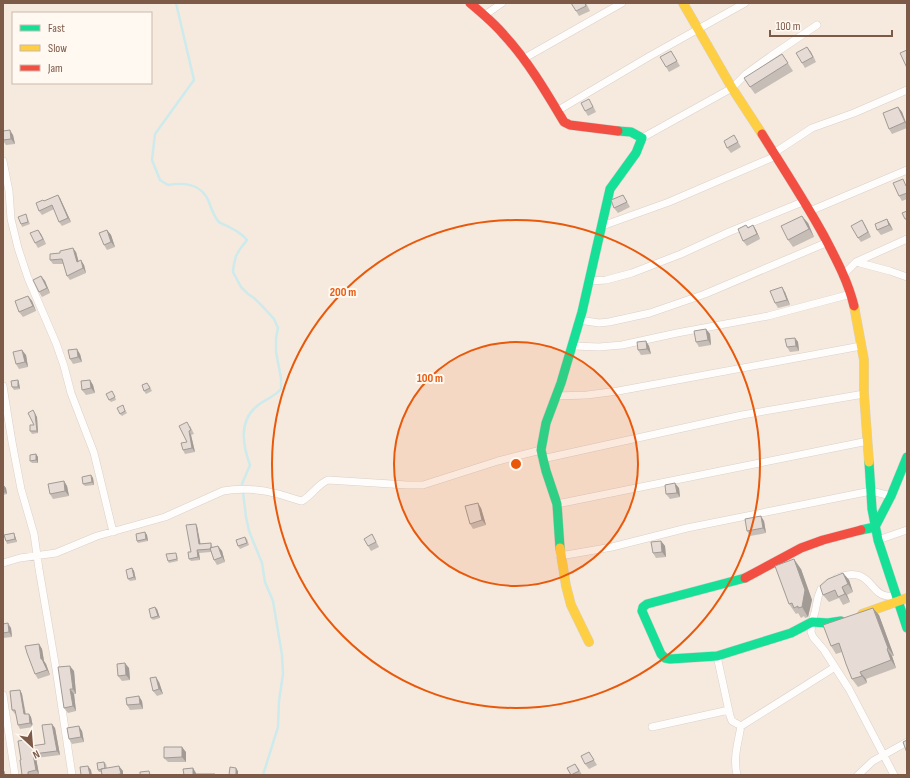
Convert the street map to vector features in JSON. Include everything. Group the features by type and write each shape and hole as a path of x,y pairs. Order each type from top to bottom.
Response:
{"street":[{"path":"470,3 485,15 510,42 564,122 570,125 631,132 642,138"},
{"path":"485,15 502,3"},
{"path":"523,60 622,3"},
{"path":"683,3 732,88 810,211 844,274 851,294 859,328 865,381 864,394 875,527 878,540 901,598 907,628"},
{"path":"557,111 745,3"},
{"path":"589,642 571,605 560,556 557,504 542,459 541,450 546,424 573,346 590,281 610,189 616,179 635,157 642,138 732,88 746,74 817,25"},
{"path":"602,226 669,202 775,154 801,134 812,128 854,113 907,90"},
{"path":"3,161 9,191 11,219 18,248 28,278 56,343 71,393 94,454 113,532"},
{"path":"810,211 907,170"},
{"path":"590,281 606,280 632,273 681,254 729,232 804,201"},
{"path":"844,274 856,262 907,239"},
{"path":"579,320 599,323 650,313 705,294 828,242"},
{"path":"856,262 907,277"},
{"path":"573,346 599,348 622,344 677,332 768,316 851,294"},
{"path":"556,396 587,395 618,391 861,346"},
{"path":"3,386 21,489 34,534 72,775"},
{"path":"542,459 742,415 864,394"},
{"path":"557,504 868,441"},
{"path":"3,563 20,558 56,553 97,536 165,517 214,495 232,489 259,490 302,501 328,480 408,485 423,484 439,481 498,461 541,450"},
{"path":"901,598 836,623 812,622 790,633 717,656 670,659 665,658 660,654 642,611 643,607 647,604 743,579 801,548 823,540 875,527 891,496 907,457"},
{"path":"560,556 612,547 687,528 871,491 891,496"},
{"path":"878,540 907,530"},
{"path":"893,772 849,689 811,632 812,622 816,612 818,597 821,589 833,580 852,575 866,579 881,595 901,598"},
{"path":"717,656 728,710 732,721 741,726"},
{"path":"737,775 735,756 741,726 835,667"},
{"path":"3,695 15,775"},
{"path":"652,727 728,710"},
{"path":"858,775 873,761 907,742"},
{"path":"893,772 894,752 898,747"},
{"path":"873,761 886,764 893,772"}],"shaded area":[{"path":"3,3 907,3 907,775 3,775"}],"building":[{"path":"571,3 585,3 586,6 576,11"},
{"path":"807,47 813,57 802,63 796,53"},
{"path":"907,50 907,68 900,53"},
{"path":"671,51 677,61 666,67 660,57"},
{"path":"782,54 788,63 750,87 744,78"},
{"path":"589,99 593,107 585,111 581,103"},
{"path":"898,107 905,122 889,129 883,113"},
{"path":"10,130 11,139 3,140 3,131"},
{"path":"734,135 738,142 727,148 724,141"},
{"path":"903,179 907,186 907,193 899,196 893,183"},
{"path":"58,195 68,218 59,222 52,205 39,211 36,203"},
{"path":"623,195 627,202 614,208 611,200"},
{"path":"907,211 907,219 905,219 902,213"},
{"path":"26,214 28,222 21,224 18,217"},
{"path":"802,216 809,229 788,240 781,226"},
{"path":"887,219 889,225 877,230 875,224"},
{"path":"862,220 868,232 858,238 851,226"},
{"path":"746,225 748,228 753,225 757,234 743,241 738,229"},
{"path":"38,230 43,239 35,243 30,233"},
{"path":"107,230 111,242 104,245 99,233"},
{"path":"73,248 77,262 81,260 83,268 67,276 62,259 50,260 50,254 60,253 60,251"},
{"path":"41,276 47,288 39,292 33,280"},
{"path":"782,287 787,300 775,303 770,291"},
{"path":"28,296 33,306 19,312 15,301"},
{"path":"706,329 708,340 696,342 694,331"},
{"path":"795,338 796,346 787,347 785,339"},
{"path":"646,341 647,349 638,350 637,342"},
{"path":"77,349 78,357 70,359 68,350"},
{"path":"22,350 25,362 16,364 13,352"},
{"path":"18,380 18,387 12,387 11,381"},
{"path":"90,380 91,388 82,390 81,381"},
{"path":"147,383 150,388 144,391 142,385"},
{"path":"112,391 115,397 109,400 106,394"},
{"path":"123,405 125,411 120,414 117,408"},
{"path":"33,410 35,414 37,431 30,431 30,425 34,425 28,413"},
{"path":"187,422 191,430 189,431 192,448 183,450 181,443 187,442 179,426"},
{"path":"36,454 36,460 30,461 30,455"},
{"path":"91,475 92,482 83,484 82,477"},
{"path":"64,481 65,491 50,494 48,484"},
{"path":"675,483 677,493 666,494 665,485"},
{"path":"478,503 482,520 470,524 465,506"},
{"path":"761,516 763,528 747,531 745,519"},
{"path":"196,524 199,544 211,543 211,549 197,550 198,557 189,559 188,552 191,552 186,525"},
{"path":"145,532 146,539 137,541 136,534"},
{"path":"14,533 15,539 6,541 4,535"},
{"path":"372,534 376,542 368,546 364,539"},
{"path":"245,537 247,543 238,546 236,540"},
{"path":"661,541 662,552 653,553 651,542"},
{"path":"218,546 222,557 214,560 210,548"},
{"path":"176,553 177,559 168,561 166,554"},
{"path":"794,559 805,590 802,607 798,608 798,606 794,608 792,603 789,604 775,566"},
{"path":"132,568 134,577 128,579 126,570"},
{"path":"843,573 848,584 842,587 845,594 838,597 835,590 823,595 820,586 828,579"},
{"path":"155,607 158,616 151,618 149,609"},
{"path":"873,608 891,660 860,672 862,676 852,679 839,643 831,646 823,625"},
{"path":"8,623 9,632 3,633 3,624"},
{"path":"39,644 41,659 47,670 35,674 25,646"},
{"path":"125,663 126,675 118,676 117,664"},
{"path":"70,666 73,689 70,689 73,706 64,708 58,667"},
{"path":"156,677 159,689 153,691 150,678"},
{"path":"20,690 24,714 29,714 30,723 18,725 15,710 12,710 10,691"},
{"path":"139,696 140,704 127,705 126,698"},
{"path":"52,724 57,751 33,754 36,770 28,772 28,775 22,775 18,741 30,739 31,746 45,744 42,725"},
{"path":"79,726 81,737 69,739 67,728"},
{"path":"907,740 907,753 903,742"},
{"path":"164,747 182,747 182,757 164,758"},
{"path":"589,752 594,760 585,764 581,756"},
{"path":"104,762 105,768 98,770 97,763"},
{"path":"575,764 579,771 571,775 567,768"},
{"path":"88,766 90,775 81,775 80,767"},
{"path":"119,766 121,774 102,775 101,769"},
{"path":"230,767 236,768 236,775 229,775"},
{"path":"193,768 193,774 215,775 184,775 183,769"},
{"path":"149,771 150,775 140,775 140,772"}],"waterway":[{"path":"176,3 194,80 155,134 152,160 160,180 168,185 187,184 198,188 206,196 214,215 219,222 238,232 247,240 236,256 233,272 241,287 265,309 274,319 278,328 276,352 281,378 281,389 259,404 250,413 246,420 244,427 244,442 250,465 242,484 249,531 262,563 265,582 273,601 282,655 283,674 279,701 278,727 263,775"}],"traffic: fast":[{"path":"560,548 557,504 541,450 546,423 561,383 582,312 610,189 636,153 642,138 631,132 618,131"},
{"path":"861,530 875,527 891,496 907,457"},
{"path":"869,462 872,509 878,540 907,628"},
{"path":"745,578 647,604 643,607 642,611 661,654 665,658 670,659 717,656 791,633 812,622 828,623 841,621"}],"traffic: slow":[{"path":"683,3 732,88 762,134"},
{"path":"854,306 864,360 864,394 869,462"},
{"path":"560,548 566,586 571,605 589,642"},
{"path":"862,614 907,598"}],"traffic: jam":[{"path":"470,3 496,26 521,55 564,122 570,125 618,131"},
{"path":"762,134 802,197 824,236 845,279 854,306"},
{"path":"745,578 801,548 823,540 861,530"}]}
